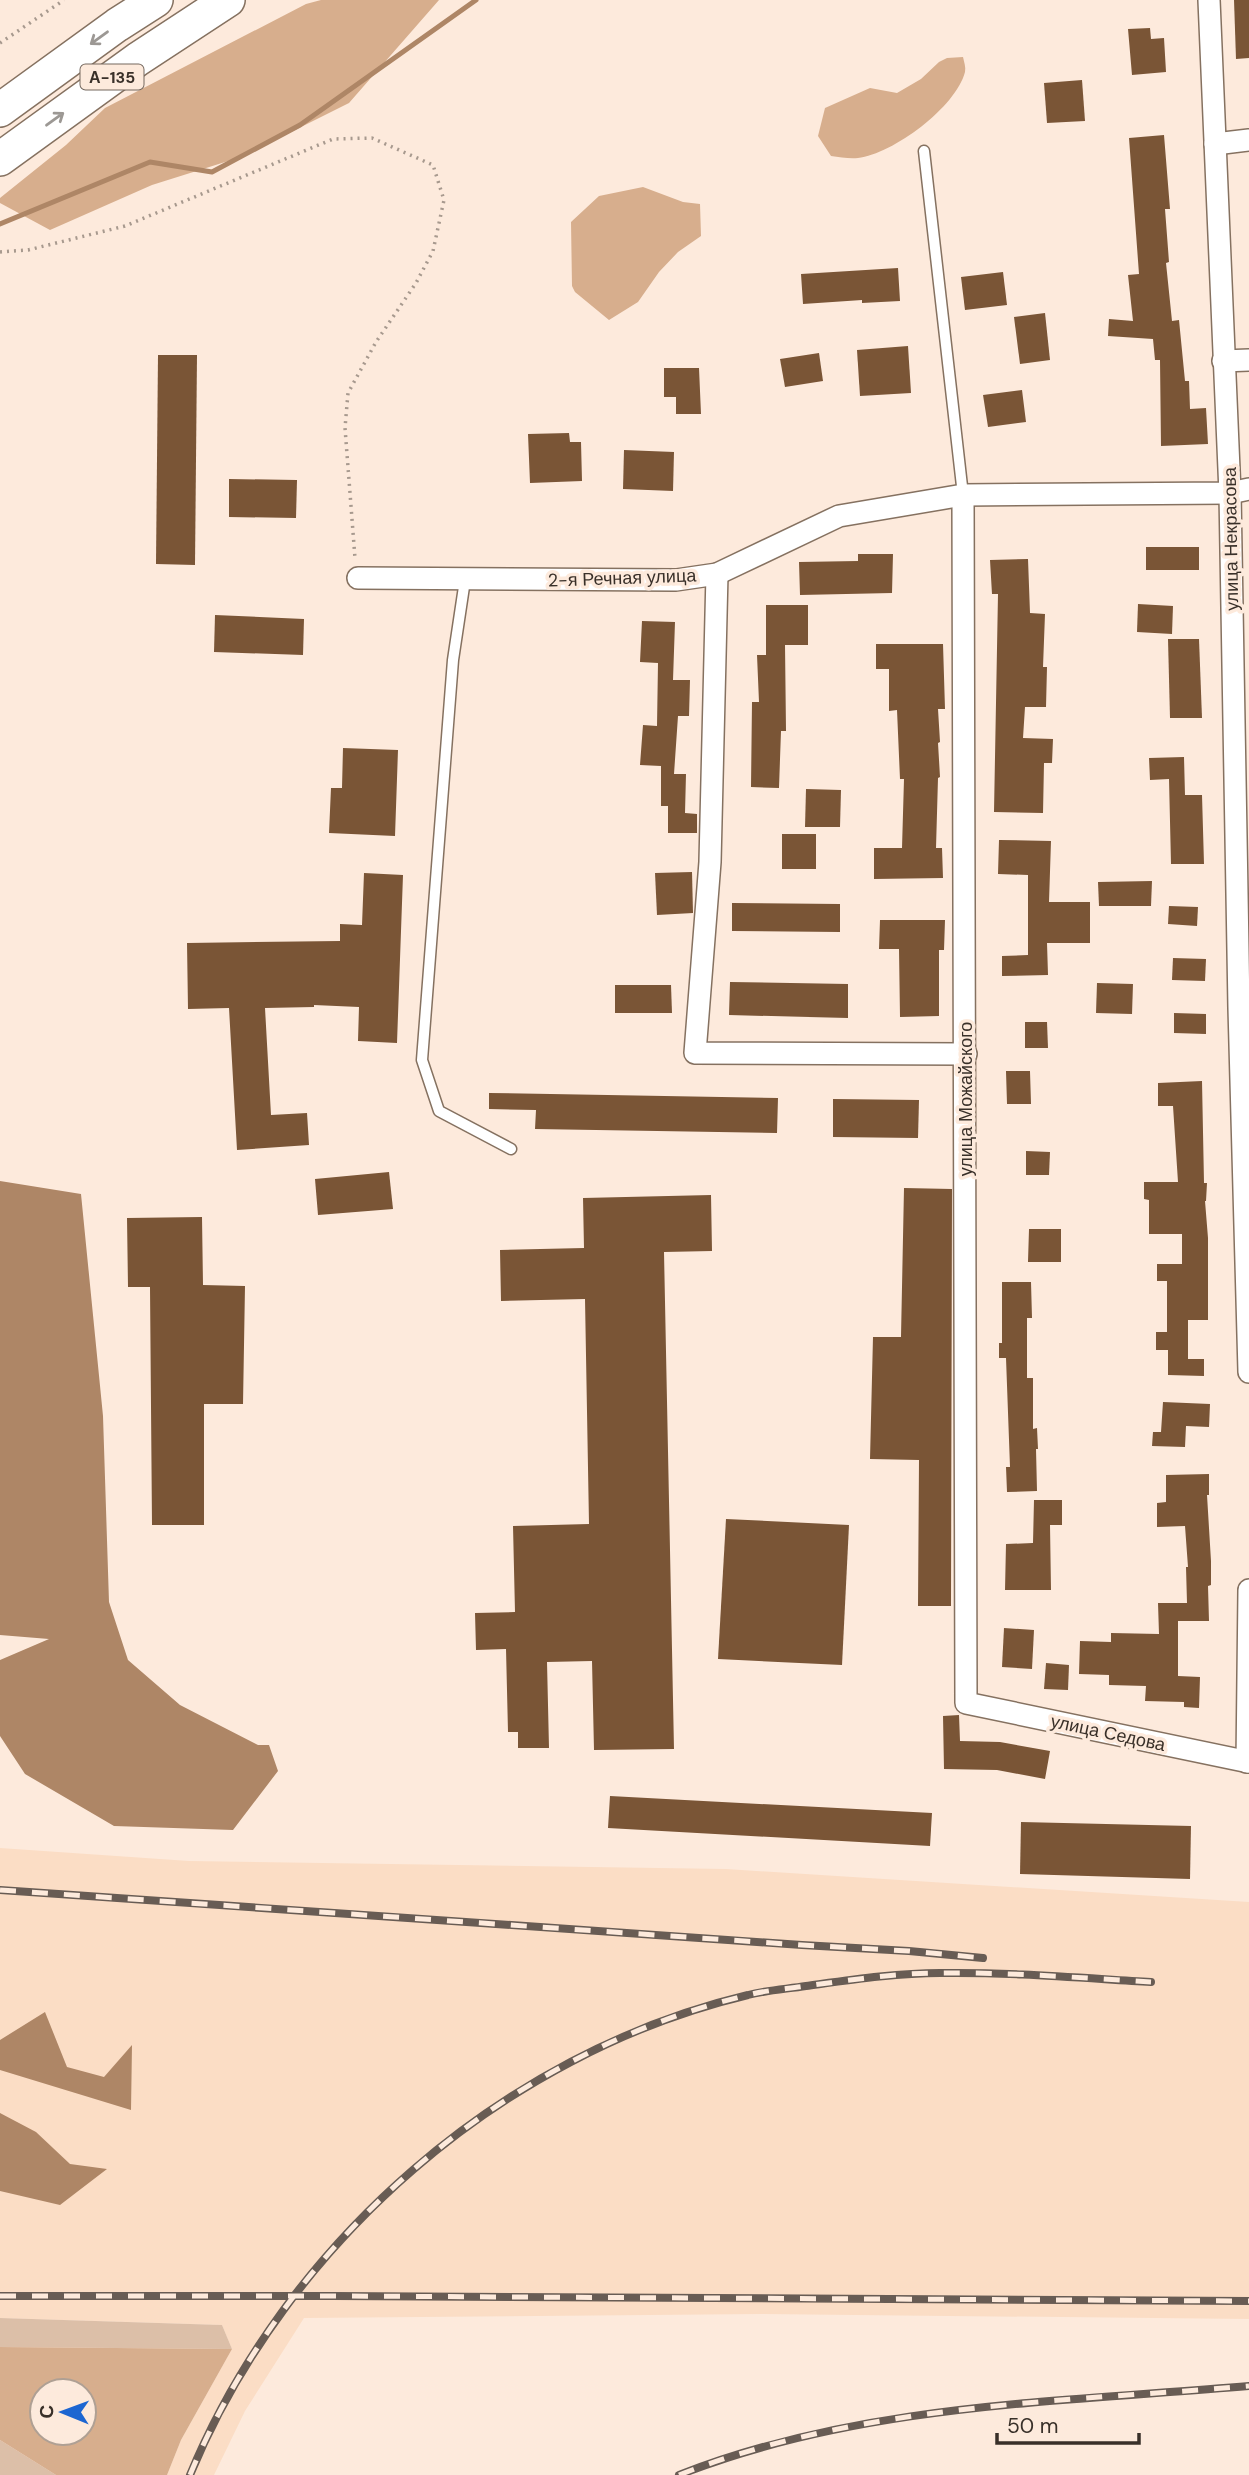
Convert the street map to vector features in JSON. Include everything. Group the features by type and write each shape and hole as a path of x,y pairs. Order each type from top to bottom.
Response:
{"highway":[{"name":"А-135","path":"0,110 156,0"},
{"name":"А-135","path":"0,159 138,59 228,0"}],"street":[{"name":"улица Некрасова","path":"1209,0 1223,360 1240,491 1249,1372"},
{"path":"1215,144 1249,140"},
{"path":"1223,360 1249,360"},
{"name":"2-я Речная улица","path":"358,578 676,580 717,574 839,516 963,495 1240,491"},
{"name":"улица Можайского","path":"963,495 967,1703"},
{"path":"717,574 710,862 695,1052 966,1054"},
{"path":"1248,1762 1249,1590"},
{"name":"улица Седова","path":"967,1703 1248,1762"}],"lane":[{"path":"924,151 963,495"},
{"path":"465,580 453,660 422,1060 439,1111 511,1149"}],"path":[{"path":"0,43 64,0"},
{"path":"0,252 28,250 125,226 333,139 372,138 433,165 444,200 433,251 416,283 376,342 348,393 345,428 352,541 358,578"}],"shaded area":[{"path":"321,0 439,0 349,103 241,157 152,185 50,230 0,203 0,198 66,145 105,108 306,4"},
{"path":"963,57 965,72 949,100 921,127 888,148 858,158 831,156 818,136 825,108 870,88 897,93 921,79 939,62 947,58"},
{"path":"643,187 683,202 700,204 701,236 678,252 659,272 638,302 609,320 575,292 572,286 571,222 599,196"},
{"path":"0,1181 81,1194 103,1416 109,1602 128,1660 180,1705 258,1745 269,1745 278,1771 233,1830 114,1826 25,1774 0,1736 0,1660 49,1639 0,1635"},
{"path":"0,1848 189,1861 726,1869 1249,1902 1249,2319 762,2314 304,2318 245,2411 214,2475 167,2475 181,2440 232,2349 222,2325 0,2318"},
{"path":"45,2012 67,2067 104,2077 132,2045 131,2110 0,2070 0,2040"},
{"path":"0,2113 36,2132 70,2164 107,2169 60,2205 0,2191"},
{"path":"0,2318 222,2325 232,2349 0,2347"},
{"path":"0,2347 232,2349 181,2440 167,2475 56,2475 0,2440"},
{"path":"0,2440 56,2475 0,2475"}],"building":[{"path":"1234,0 1249,0 1249,58 1236,59"},
{"path":"1150,28 1151,39 1164,38 1166,72 1132,75 1128,29"},
{"path":"1082,80 1085,121 1047,123 1044,83"},
{"path":"1164,135 1170,209 1165,209 1169,262 1166,263 1172,321 1179,320 1185,381 1189,381 1190,409 1206,408 1208,444 1161,446 1160,360 1155,360 1153,339 1108,336 1109,319 1133,321 1128,275 1139,274 1129,138"},
{"path":"898,268 900,301 862,303 862,300 803,304 801,274"},
{"path":"1003,272 1007,305 965,310 961,277"},
{"path":"1045,313 1050,360 1020,364 1014,317"},
{"path":"908,346 911,393 860,396 857,350"},
{"path":"819,353 823,381 785,387 780,359"},
{"path":"158,355 197,355 195,565 156,564"},
{"path":"664,368 699,368 701,414 676,414 676,397 664,397"},
{"path":"1022,390 1026,422 988,427 983,395"},
{"path":"569,433 570,442 581,442 582,481 530,483 528,434"},
{"path":"624,450 674,452 673,491 623,489"},
{"path":"229,479 297,480 296,518 229,517"},
{"path":"1146,547 1199,547 1199,570 1146,570"},
{"path":"858,554 893,554 892,593 800,595 799,562 858,561"},
{"path":"1028,559 1030,613 1045,614 1043,667 1047,667 1046,707 1025,707 1023,738 1053,739 1052,763 1044,763 1043,813 994,812 998,594 992,594 990,560"},
{"path":"1138,604 1173,606 1172,634 1137,632"},
{"path":"766,605 808,605 808,645 785,645 786,731 781,731 779,788 751,787 752,702 759,702 757,655 766,655"},
{"path":"215,615 304,619 303,655 214,652"},
{"path":"642,621 675,622 673,680 690,680 689,716 678,716 674,774 686,774 685,813 697,814 697,833 668,833 668,806 661,806 661,766 640,765 643,725 657,726 658,663 640,662"},
{"path":"1168,639 1199,639 1202,718 1170,718"},
{"path":"876,644 943,644 945,709 938,709 940,777 936,848 942,848 943,878 874,879 874,848 902,848 904,779 900,779 897,710 889,711 889,669 876,669"},
{"path":"343,748 398,750 395,836 329,833 331,788 342,788"},
{"path":"1184,757 1185,795 1202,795 1204,864 1171,864 1169,779 1150,780 1149,758"},
{"path":"806,789 841,790 840,827 805,827"},
{"path":"782,834 816,834 816,869 782,869"},
{"path":"999,840 1051,841 1049,902 1090,902 1090,943 1047,943 1048,975 1002,976 1002,956 1028,955 1028,875 998,874"},
{"path":"692,872 693,913 657,915 655,873"},
{"path":"364,873 403,875 397,1043 358,1041 359,1007 314,1005 265,1008 271,1115 307,1113 309,1145 237,1150 229,1008 188,1009 187,943 340,941 340,924 362,925"},
{"path":"1152,881 1151,906 1099,906 1098,882"},
{"path":"732,903 840,904 840,932 732,931"},
{"path":"1169,906 1198,907 1197,926 1168,924"},
{"path":"880,920 945,920 944,950 939,950 939,1016 900,1017 899,949 879,949"},
{"path":"1173,958 1206,959 1205,981 1172,980"},
{"path":"730,982 848,984 848,1018 729,1015"},
{"path":"1097,983 1133,984 1132,1014 1096,1013"},
{"path":"615,985 671,985 672,1013 615,1013"},
{"path":"1174,1013 1206,1014 1206,1034 1174,1033"},
{"path":"1025,1022 1047,1022 1048,1048 1025,1048"},
{"path":"1006,1071 1030,1071 1031,1104 1007,1104"},
{"path":"1202,1081 1204,1183 1207,1183 1205,1201 1208,1320 1188,1320 1188,1359 1204,1359 1204,1376 1168,1375 1168,1350 1156,1350 1156,1332 1167,1332 1167,1281 1157,1281 1157,1264 1182,1264 1182,1234 1149,1234 1149,1200 1144,1199 1144,1182 1178,1182 1173,1106 1158,1106 1158,1083"},
{"path":"489,1093 778,1098 777,1133 535,1129 536,1110 489,1109"},
{"path":"833,1099 919,1100 918,1138 833,1137"},
{"path":"1026,1151 1050,1152 1049,1175 1026,1175"},
{"path":"389,1172 393,1209 318,1215 315,1179"},
{"path":"904,1188 952,1189 951,1606 918,1606 919,1460 870,1459 873,1337 901,1337"},
{"path":"711,1195 712,1251 664,1252 674,1749 594,1750 592,1661 547,1662 549,1748 518,1748 518,1732 508,1732 506,1649 476,1650 475,1613 515,1612 513,1526 589,1524 585,1299 501,1301 500,1250 584,1248 583,1198"},
{"path":"202,1217 203,1285 245,1286 243,1404 204,1404 204,1525 152,1525 150,1287 128,1287 127,1218"},
{"path":"1029,1229 1061,1229 1061,1262 1028,1262"},
{"path":"1002,1282 1031,1282 1032,1318 1027,1318 1027,1378 1033,1378 1033,1429 1037,1428 1038,1449 1037,1491 1007,1492 1006,1467 1010,1467 1006,1358 999,1358 999,1343 1002,1343"},
{"path":"1163,1402 1210,1404 1209,1427 1186,1426 1185,1447 1152,1446 1153,1432 1161,1432"},
{"path":"1209,1474 1209,1621 1178,1621 1178,1676 1200,1677 1199,1708 1184,1707 1184,1702 1145,1701 1146,1686 1109,1685 1109,1675 1079,1674 1080,1641 1111,1642 1111,1633 1159,1634 1158,1603 1187,1603 1185,1526 1157,1527 1157,1503 1166,1502 1166,1475"},
{"path":"1034,1500 1062,1500 1062,1525 1050,1525 1051,1590 1005,1590 1006,1544 1033,1543"},
{"path":"726,1519 849,1525 842,1665 718,1659"},
{"path":"1004,1628 1034,1630 1032,1669 1002,1667"},
{"path":"1046,1663 1069,1665 1068,1690 1044,1689"},
{"path":"959,1715 960,1741 1000,1742 1050,1751 1045,1779 997,1770 944,1769 943,1716"},
{"path":"610,1796 932,1813 930,1846 608,1828"},
{"path":"1021,1822 1191,1826 1190,1879 1020,1874"}],"waterway":[{"path":"0,224 150,162 212,172 300,125 476,0"}],"railway":[{"path":"0,1890 983,1958"},
{"path":"190,2475 231,2390 283,2310 344,2236 413,2170 489,2111 571,2062 658,2023 748,1995 770,1991 923,1973 1019,1974 1151,1982"},
{"path":"0,2296 1249,2301"},
{"path":"679,2475 747,2451 817,2433 888,2420 1032,2402 1249,2386"}]}
